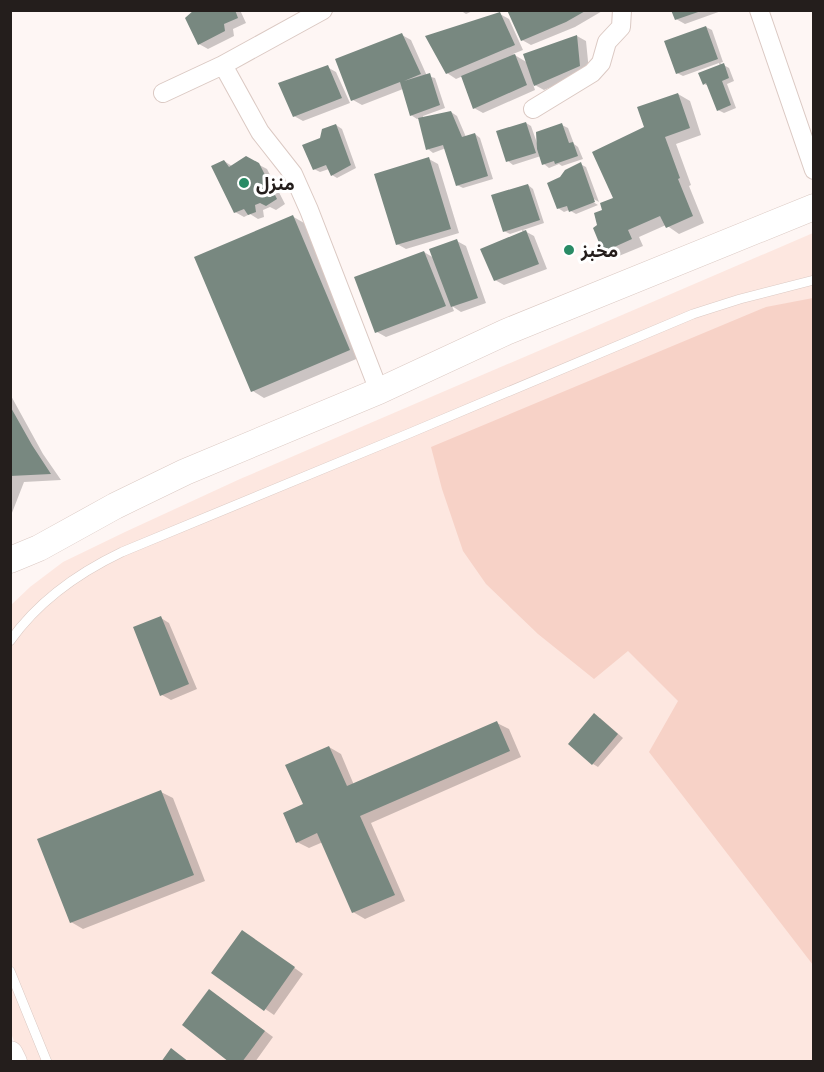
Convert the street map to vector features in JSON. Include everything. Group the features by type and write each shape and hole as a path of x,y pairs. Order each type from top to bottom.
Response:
{"main road":[{"path":"10,560 39,548 115,506 186,472 379,391 506,332 813,207"},
{"path":"10,579 39,548"},
{"path":"10,1054 14,1062"}],"street":[{"path":"163,93 224,65 323,10"},
{"path":"532,109 597,68 604,57 607,42 621,27 622,10"},
{"path":"759,10 813,170"},
{"path":"224,65 260,132 292,174 331,265 379,391"}],"lane":[{"path":"10,641 40,606 66,584 93,566 122,552 410,434 685,316 740,298 813,279"},
{"path":"10,971 47,1062"}],"shaded area":[{"path":"813,233 813,1061 22,1062 11,1033 10,606 30,587 63,562 125,532 240,479"},
{"path":"814,298 813,965 649,752 678,701 628,651 594,679 538,634 486,584 463,551 442,489 431,447 766,307"}],"building":[{"path":"194,10 235,10 238,18 224,24 225,31 198,45 185,18"},
{"path":"507,10 587,10 566,22 521,41"},
{"path":"671,10 701,10 701,11 675,20"},
{"path":"500,12 515,45 446,74 425,36"},
{"path":"706,26 718,59 676,74 664,41"},
{"path":"402,33 421,74 404,81 430,73 440,105 410,116 400,82 351,101 335,59"},
{"path":"577,35 580,66 534,86 523,54"},
{"path":"515,54 527,85 473,109 461,76"},
{"path":"724,63 729,78 722,81 731,105 717,111 706,83 703,85 698,73"},
{"path":"328,65 342,98 293,117 278,83"},
{"path":"678,93 690,128 665,137 693,216 666,228 660,216 628,230 632,239 601,253 593,228 597,225 594,213 602,210 600,203 613,198 592,152 644,127 637,107"},
{"path":"451,111 462,137 475,133 488,176 456,186 443,145 426,150 418,118"},
{"path":"526,122 536,153 506,162 496,131"},
{"path":"562,123 569,143 573,142 578,156 555,164 554,161 542,165 537,149 536,132"},
{"name":"منزل","path":"336,124 351,165 331,176 326,165 313,170 302,145 320,138 322,129"},
{"name":"منزل","path":"246,156 259,163 277,199 266,206 260,203 255,205 256,212 248,215 244,209 234,213 211,166 224,160 229,167"},
{"path":"429,157 451,229 396,245 374,174"},
{"path":"581,162 595,202 569,212 567,206 557,209 547,183"},
{"path":"528,184 540,220 503,232 491,195"},
{"path":"293,215 350,350 251,392 194,257"},
{"path":"526,230 539,264 494,281 480,249"},
{"path":"457,239 478,298 451,307 429,249"},
{"path":"424,251 446,306 375,333 354,277"},
{"path":"10,406 32,445 51,474 10,476"},
{"path":"161,616 189,684 160,696 133,627"},
{"path":"594,713 618,734 592,765 568,744"},
{"path":"497,721 510,751 360,816 395,895 352,913 317,833 296,843 283,813 303,804 285,765 329,746 347,786"},
{"path":"161,790 194,875 70,923 37,839"},
{"path":"242,930 295,967 264,1011 211,973"},
{"path":"209,989 265,1031 242,1062 229,1062 182,1025"},
{"path":"171,1048 189,1062 161,1062"}],"place":[{"name":"منزل","path":"244,183"},
{"name":"مخبز","path":"569,250"}]}
